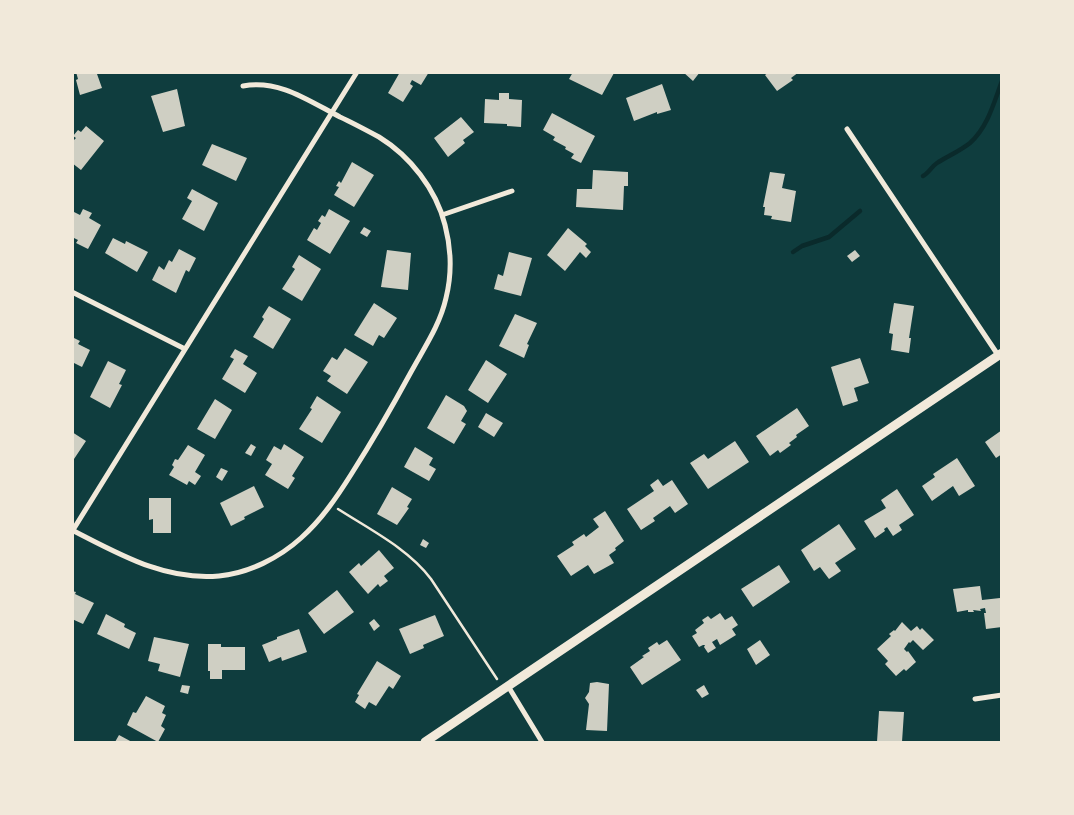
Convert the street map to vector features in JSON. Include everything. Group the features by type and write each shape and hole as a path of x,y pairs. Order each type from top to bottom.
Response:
{"street":[{"path":"243,86 256,84 287,89 333,113 380,138 402,155 422,176 432,192 442,215 450,250 450,273 447,296 440,319 386,418 331,505 306,533 282,553 244,570 221,576 180,574 155,569 131,560 73,530 333,113 357,72"},
{"path":"425,742 1000,354 847,129"},
{"path":"442,215 512,191"},
{"path":"72,292 185,349"},
{"path":"506,688 542,742"},
{"path":"975,699 1002,695"}],"path":[{"path":"331,505 410,557 422,567 506,688"}],"building":[{"path":"76,72 101,72 97,74 102,88 80,95"},
{"path":"400,72 429,72 421,85 412,80 410,84 413,86 403,102 388,93"},
{"path":"573,72 614,73 602,95 569,79"},
{"path":"683,72 700,72 693,81"},
{"path":"769,72 799,72 791,78 793,80 777,91 765,75"},
{"path":"662,84 671,110 657,114 657,112 634,121 626,98"},
{"path":"177,89 185,126 163,132 151,96"},
{"path":"499,93 509,93 509,99 522,100 521,127 484,123 485,99 499,100"},
{"path":"552,113 595,136 581,163 571,158 574,154 553,140 555,137 543,130"},
{"path":"461,117 474,132 463,140 465,143 448,157 434,138"},
{"path":"86,126 104,141 81,170 72,163 72,142 76,138 73,136 78,130 81,132"},
{"path":"212,144 247,158 236,181 202,165"},
{"path":"352,162 374,175 354,207 334,195 339,187 336,186 339,181 341,183"},
{"path":"593,170 628,172 628,186 624,186 623,210 576,207 577,189 592,189"},
{"path":"770,172 785,174 782,188 796,191 791,222 771,219 772,216 764,215 765,207 763,207"},
{"path":"192,189 218,203 204,231 182,219 192,201 187,198"},
{"path":"83,209 92,213 89,218 101,225 88,249 76,243 78,240 72,237 72,211 80,215"},
{"path":"329,209 350,221 330,254 307,240 314,228 317,230 321,223 318,221 322,215 325,217"},
{"path":"364,227 371,231 367,237 360,233"},
{"path":"568,228 587,244 585,246 591,252 586,258 580,252 565,271 547,255"},
{"path":"113,238 125,244 126,241 148,252 137,272 105,253"},
{"path":"179,249 196,258 189,272 186,270 176,293 152,280 159,266 164,270 169,260 172,262"},
{"path":"387,250 411,253 408,290 381,287"},
{"path":"855,250 860,256 852,262 847,256"},
{"path":"509,252 532,258 521,296 494,289 498,274 503,276"},
{"path":"299,255 321,269 302,301 282,289 295,269 292,267"},
{"path":"374,303 397,318 384,338 379,335 373,346 354,335"},
{"path":"894,303 914,306 909,338 911,338 909,353 891,350 893,334 889,333"},
{"path":"269,306 291,319 273,349 253,337 264,319 262,317"},
{"path":"515,314 537,323 527,344 529,345 524,358 499,346"},
{"path":"72,337 80,341 78,344 90,350 82,367 72,362"},
{"path":"345,348 368,362 347,394 327,381 331,376 323,371 332,357 337,360"},
{"path":"235,349 248,356 243,364 257,373 245,393 222,379 234,359 230,357"},
{"path":"860,358 869,383 854,388 858,401 843,406 831,367"},
{"path":"486,360 507,374 488,403 468,390"},
{"path":"108,361 126,370 119,384 122,385 110,408 90,397"},
{"path":"446,395 464,406 467,411 461,421 466,424 454,444 427,428"},
{"path":"317,396 341,412 322,443 299,429 312,409 310,408"},
{"path":"215,399 232,410 215,439 197,429"},
{"path":"797,408 809,426 796,435 797,437 789,443 791,445 780,453 778,450 770,456 756,436"},
{"path":"486,413 503,423 494,437 478,427"},
{"path":"1002,430 1002,454 996,458 985,442"},
{"path":"72,432 86,441 72,462"},
{"path":"735,441 749,462 708,489 690,463 704,454 708,459"},
{"path":"251,444 256,447 251,456 245,453"},
{"path":"284,444 304,457 292,476 295,478 288,489 265,475 272,464 266,460 274,446 281,450"},
{"path":"188,445 205,455 195,472 201,476 195,485 189,481 187,485 169,475 174,467 172,465 175,459 178,460"},
{"path":"415,447 433,458 429,465 436,469 429,481 404,467"},
{"path":"957,458 975,486 959,496 953,486 932,501 922,486 935,477 933,474"},
{"path":"221,468 228,471 222,481 216,477"},
{"path":"658,479 663,486 672,480 688,504 675,513 670,506 653,518 655,521 641,530 627,509 654,491 650,485"},
{"path":"254,486 264,507 231,526 220,503"},
{"path":"392,487 412,499 407,507 409,508 397,525 377,514"},
{"path":"897,489 914,515 899,525 902,530 893,536 887,527 884,529 885,531 875,538 864,521 886,508 881,500"},
{"path":"149,498 171,498 171,533 153,533 153,519 149,520"},
{"path":"605,511 624,541 609,555 614,563 594,574 588,565 571,576 557,556 574,545 572,542 584,534 586,537 599,527 593,519"},
{"path":"839,524 856,549 835,563 841,571 829,579 820,567 814,571 801,550"},
{"path":"423,539 429,543 426,548 420,545"},
{"path":"379,550 394,568 384,576 388,581 380,587 378,584 368,594 349,572 359,563 361,566"},
{"path":"779,565 790,582 753,607 741,589"},
{"path":"980,586 982,600 1000,598 1002,627 986,629 985,608 980,609 981,611 973,610 974,612 968,612 968,610 957,612 953,589"},
{"path":"337,590 354,612 324,634 308,613"},
{"path":"72,591 94,603 83,624 72,619"},
{"path":"720,613 725,620 732,616 738,625 732,629 736,635 720,645 717,639 712,642 716,648 708,653 704,647 705,645 699,647 692,636 697,633 695,630 704,623 702,620 708,616 711,619"},
{"path":"106,614 125,624 124,627 136,633 129,649 97,634"},
{"path":"435,615 444,636 423,645 424,648 410,654 399,629"},
{"path":"374,619 380,626 374,631 369,623"},
{"path":"902,622 911,631 917,626 920,630 922,628 934,640 923,650 913,640 909,642 904,649 908,651 916,662 906,671 904,669 896,676 885,664 888,661 877,649"},
{"path":"299,629 307,652 282,661 281,657 269,662 262,645"},
{"path":"154,637 189,644 180,677 158,671 160,664 148,661"},
{"path":"667,640 681,660 642,685 630,667 650,651 648,648 657,642 659,645"},
{"path":"760,640 770,655 756,665 747,649"},
{"path":"208,644 221,644 221,647 245,647 245,670 222,670 222,679 210,679 210,671 208,671"},
{"path":"377,661 401,676 393,689 389,686 376,706 369,702 365,709 355,702 359,695 357,694"},
{"path":"590,683 609,684 607,731 586,730 589,704 585,698 589,692"},
{"path":"182,685 190,686 188,694 180,692"},
{"path":"704,685 709,694 702,698 696,690"},
{"path":"146,696 165,706 162,713 166,715 161,726 165,729 158,742 127,725 133,712 136,713"},
{"path":"879,711 904,712 902,742 877,742"},
{"path":"119,735 132,742 115,742"}],"waterway":[{"path":"923,176 937,163 966,146 976,137 990,114 1002,81"},
{"path":"793,252 802,246 829,237 860,211"}]}
